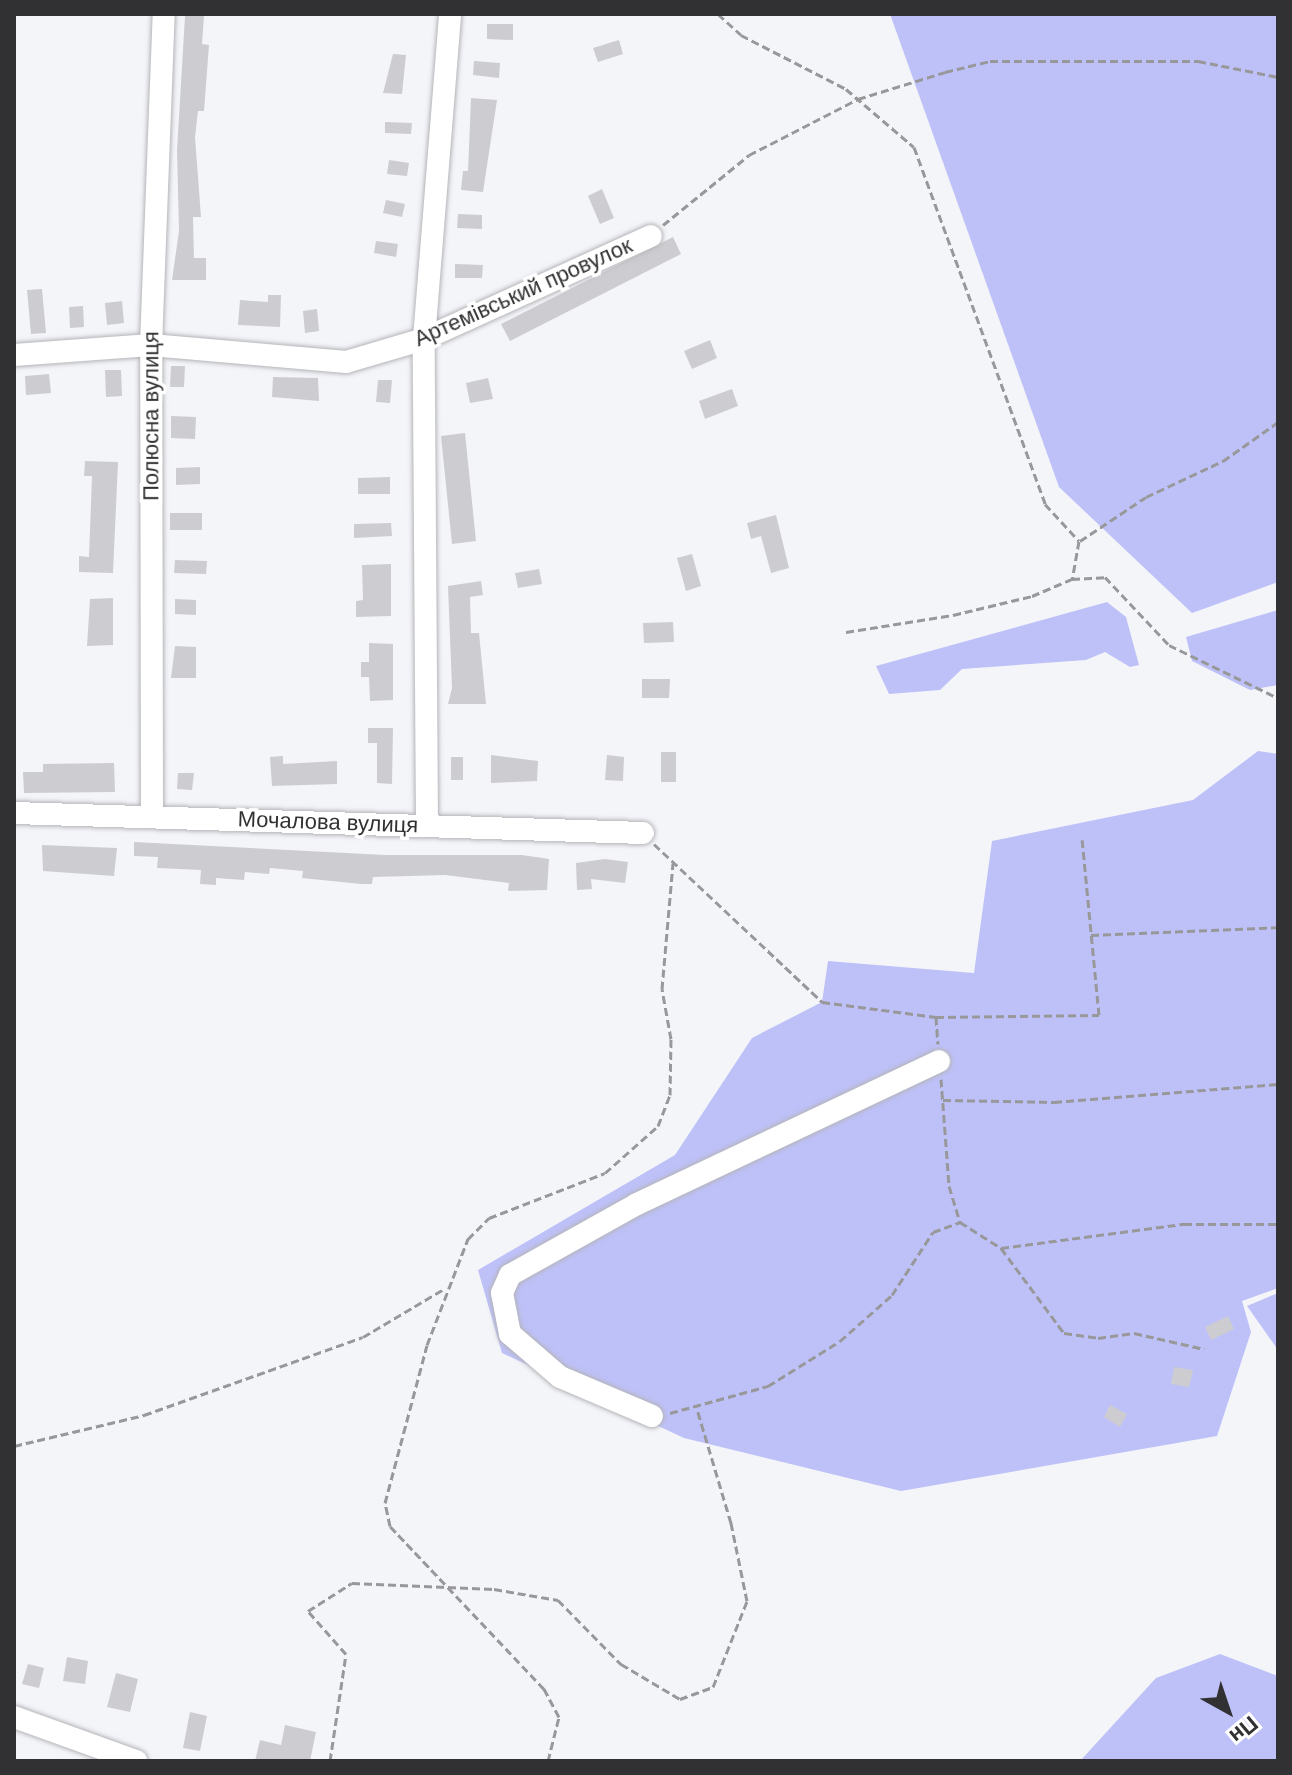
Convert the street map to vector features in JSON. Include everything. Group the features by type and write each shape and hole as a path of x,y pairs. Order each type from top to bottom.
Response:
{"street":[{"name":"Полюсна вулиця","path":"152,817 151,345 164,14"},
{"path":"427,825 424,339 450,14"},
{"name":"Артемівський провулок","path":"14,355 151,345 346,362 424,339 651,236"},
{"name":"Мочалова вулиця","path":"14,813 643,833"},
{"path":"652,1416 560,1377 510,1334 502,1293 510,1275 637,1204 939,1061"},
{"path":"14,1717 105,1756 136,1761"}],"path":[{"path":"718,14 741,35 858,99 914,147 1045,504 1079,541"},
{"path":"651,236 749,155 858,99 990,61 1198,61 1278,77"},
{"path":"1072,579 1079,541 1146,497 1223,461 1278,422"},
{"path":"846,632 1032,596 1072,579 1105,577 1169,645 1278,698"},
{"path":"643,833 822,1002 936,1017 1099,1015 1082,840"},
{"path":"548,1761 559,1717 544,1689 390,1526 385,1503 446,1287 468,1239 489,1218 605,1173 658,1126 670,1095 671,1039 662,989 673,863"},
{"path":"1091,935 1278,927"},
{"path":"936,1017 949,1186 960,1222 1001,1248 1064,1333 1098,1338 1134,1333 1204,1349"},
{"path":"942,1100 1054,1102 1278,1084"},
{"path":"652,1416 697,1409 768,1386 840,1341 892,1295 933,1232 960,1222"},
{"path":"1001,1248 1184,1224 1278,1224"},
{"path":"14,1446 144,1415 363,1337 446,1287"},
{"path":"330,1761 346,1654 308,1611 352,1583 494,1589 558,1600 621,1664 680,1699 713,1687 747,1601 731,1523 697,1409"}],"shaded area":[{"path":"890,14 1278,14 1278,582 1192,613 1059,487"},
{"path":"1107,602 1126,617 1139,665 1130,667 1105,652 1086,660 962,669 940,690 889,694 876,666"},
{"path":"1278,610 1278,685 1250,690 1192,661 1186,637"},
{"path":"1258,751 1278,754 1278,1288 1242,1301 1251,1332 1217,1436 901,1491 684,1438 502,1353 478,1270 675,1155 752,1038 822,1002 828,961 974,973 992,841 1193,800"},
{"path":"1278,1293 1278,1350 1247,1306"},
{"path":"1220,1654 1278,1676 1278,1761 1080,1761 1156,1678"}],"building":[{"path":"185,16 204,16 202,44 209,45 204,111 198,111 195,137 201,217 193,217 194,258 206,258 206,280 172,280 179,231 177,150"},
{"path":"487,24 513,24 513,40 487,39"},
{"path":"619,40 623,54 598,62 593,48"},
{"path":"393,54 406,55 402,94 383,93"},
{"path":"474,61 500,63 499,78 473,75"},
{"path":"471,98 497,100 483,192 461,190 463,171 468,171"},
{"path":"385,122 412,123 411,134 385,133"},
{"path":"389,160 409,163 407,176 387,174"},
{"path":"602,189 614,218 600,224 588,196"},
{"path":"386,200 405,204 402,217 383,213"},
{"path":"458,214 482,215 482,229 457,228"},
{"path":"673,237 681,254 510,341 501,324"},
{"path":"376,241 398,244 396,257 374,253"},
{"path":"455,264 483,265 482,278 455,278"},
{"path":"42,289 46,333 31,334 27,290"},
{"path":"268,295 281,295 280,327 238,325 240,300 268,302"},
{"path":"122,301 124,323 107,325 105,303"},
{"path":"83,306 84,327 70,328 69,307"},
{"path":"317,309 319,331 305,333 303,311"},
{"path":"710,340 717,358 692,369 684,351"},
{"path":"171,366 185,366 184,387 170,387"},
{"path":"105,370 121,370 122,396 106,397"},
{"path":"49,374 51,393 26,395 25,376"},
{"path":"273,377 318,378 319,401 272,397"},
{"path":"488,378 493,399 470,403 466,383"},
{"path":"378,380 392,380 390,403 376,402"},
{"path":"732,389 738,406 705,419 699,401"},
{"path":"171,416 196,417 195,439 171,438"},
{"path":"465,433 476,541 452,544 441,436"},
{"path":"85,461 118,462 113,573 79,572 79,556 89,557 92,476 84,476"},
{"path":"200,467 200,484 176,485 176,468"},
{"path":"390,477 390,494 358,494 358,478"},
{"path":"170,513 202,513 202,530 170,530"},
{"path":"776,515 789,568 771,573 761,536 751,539 747,523"},
{"path":"391,523 392,536 354,538 354,524"},
{"path":"692,554 701,586 686,591 677,558"},
{"path":"175,560 207,561 206,574 174,573"},
{"path":"391,564 391,616 356,617 356,601 363,600 362,565"},
{"path":"539,569 542,584 518,588 515,573"},
{"path":"481,581 483,595 470,597 471,633 479,633 486,704 448,704 452,688 448,586"},
{"path":"113,598 113,645 87,646 90,599"},
{"path":"175,599 196,600 196,615 175,614"},
{"path":"673,622 674,642 644,643 643,623"},
{"path":"369,643 393,644 393,700 370,701 369,677 361,677 361,662 369,662"},
{"path":"175,646 196,647 196,678 171,678"},
{"path":"642,679 670,679 669,698 642,698"},
{"path":"368,728 393,728 392,784 377,783 377,743 368,743"},
{"path":"661,752 676,752 676,782 661,782"},
{"path":"491,755 538,761 537,781 491,783"},
{"path":"607,755 624,757 623,781 605,780"},
{"path":"283,756 283,764 337,761 337,784 272,786 270,757"},
{"path":"451,757 463,757 463,780 451,780"},
{"path":"114,763 115,792 24,793 23,772 43,772 43,764"},
{"path":"178,773 194,773 192,790 177,789"},
{"path":"134,842 385,855 522,855 549,859 547,890 508,891 509,883 445,875 373,877 372,884 361,884 302,878 303,871 270,868 269,874 245,872 244,880 216,878 216,885 200,884 201,870 157,868 158,857 134,856"},
{"path":"42,845 117,848 114,876 43,871"},
{"path":"605,859 628,862 625,883 591,879 592,889 577,890 576,863"},
{"path":"1228,1316 1234,1329 1211,1340 1205,1327"},
{"path":"1174,1367 1193,1370 1189,1387 1171,1384"},
{"path":"1110,1405 1127,1414 1120,1427 1104,1417"},
{"path":"67,1657 88,1661 85,1684 63,1681"},
{"path":"28,1664 44,1668 39,1688 22,1684"},
{"path":"116,1673 138,1679 130,1712 107,1707"},
{"path":"190,1712 207,1716 200,1751 183,1748"},
{"path":"285,1725 316,1732 310,1761 255,1761 260,1740 281,1745"}]}
